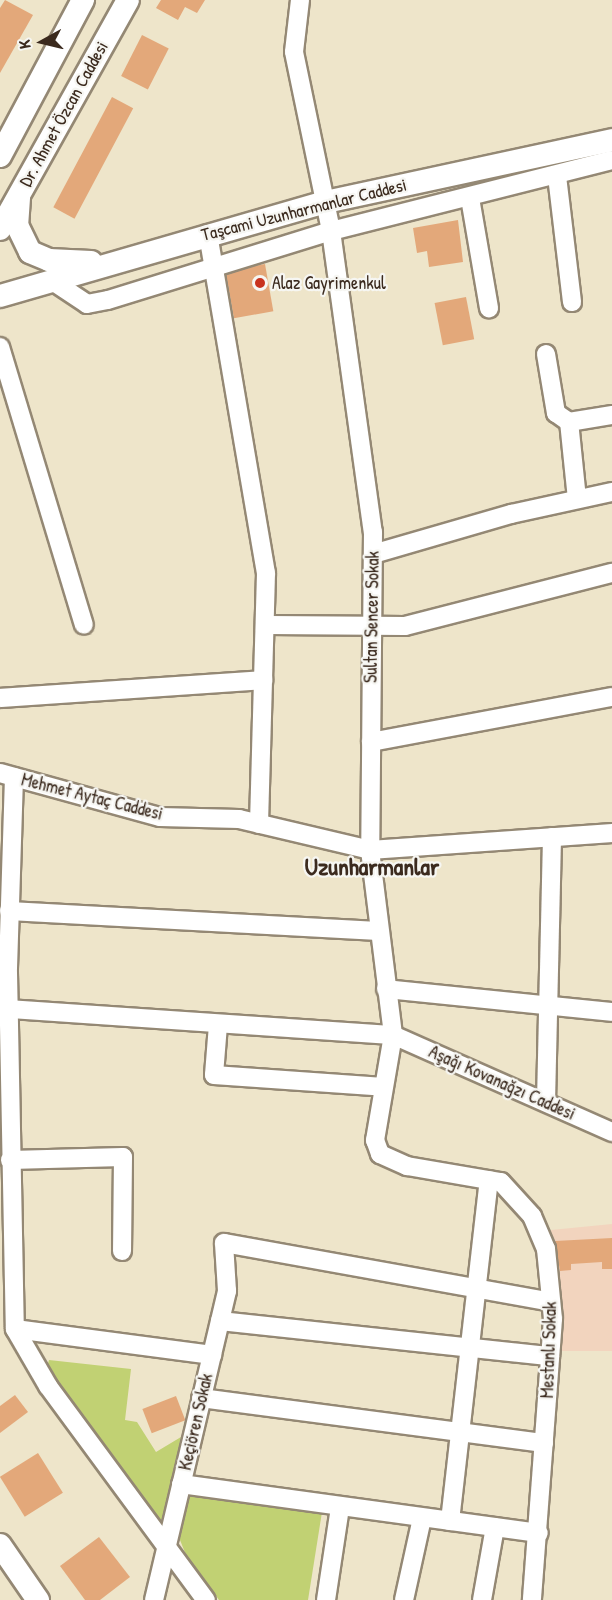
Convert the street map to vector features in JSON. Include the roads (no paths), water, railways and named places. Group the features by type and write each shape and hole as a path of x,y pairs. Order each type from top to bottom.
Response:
{"main road":[{"name":"Dr. Ahmet Özcan Caddesi","path":"0,156 83,0"},
{"name":"Dr. Ahmet Özcan Caddesi","path":"0,229 128,0"},
{"name":"Taşcami Uzunharmanlar Caddesi","path":"0,296 51,279 326,202 612,140"},
{"path":"19,194 17,225 30,252 49,260 108,263"},
{"path":"0,1545 38,1600"}],"street":[{"name":"Sultan Sencer Sokak","path":"300,0 294,52 331,231 373,554 370,850 378,931 393,1035"},
{"path":"51,279 87,304 331,231 470,198 612,160"},
{"path":"557,176 572,302"},
{"path":"470,198 489,308"},
{"path":"208,234 266,573 268,626 262,680 259,824"},
{"path":"0,347 84,625"},
{"path":"546,354 556,413 569,422 612,415"},
{"path":"569,422 577,499"},
{"path":"373,554 577,499 612,492"},
{"path":"268,626 405,626 612,573"},
{"path":"0,698 262,680"},
{"path":"370,742 612,697"},
{"path":"7,775 10,1160 5,1233 15,1329 48,1386 206,1600"},
{"name":"Mehmet Aytaç Caddesi","path":"7,775 160,817 259,824 370,850 612,833"},
{"path":"546,1102 550,1008 552,837"},
{"path":"9,911 378,931"},
{"path":"386,989 550,1008 612,1012"},
{"path":"9,1009 218,1025 393,1035"},
{"path":"218,1025 214,1075 384,1086"},
{"name":"Mestanlı Sokak","path":"393,1035 375,1140 380,1154 407,1166 501,1182 532,1216 546,1249 551,1302 550,1356 539,1533 532,1600"},
{"name":"Aşağı Kovanağzı Caddesi","path":"393,1035 612,1131"},
{"path":"10,1160 123,1157 122,1251"},
{"path":"450,1521 474,1288 489,1180"},
{"name":"Keçiören Sokak","path":"154,1600 227,1291 224,1243 474,1288"},
{"path":"474,1288 551,1302"},
{"path":"220,1321 550,1356"},
{"path":"15,1329 212,1355"},
{"path":"201,1398 544,1443"},
{"path":"181,1484 539,1533"},
{"path":"326,1600 340,1507"},
{"path":"404,1600 422,1518"},
{"path":"482,1600 495,1527"}],"place":[{"name":"Alaz Gayrimenkul","path":"260,283"}],"district":[{"name":"Uzunharmanlar","path":"372,867"}]}
